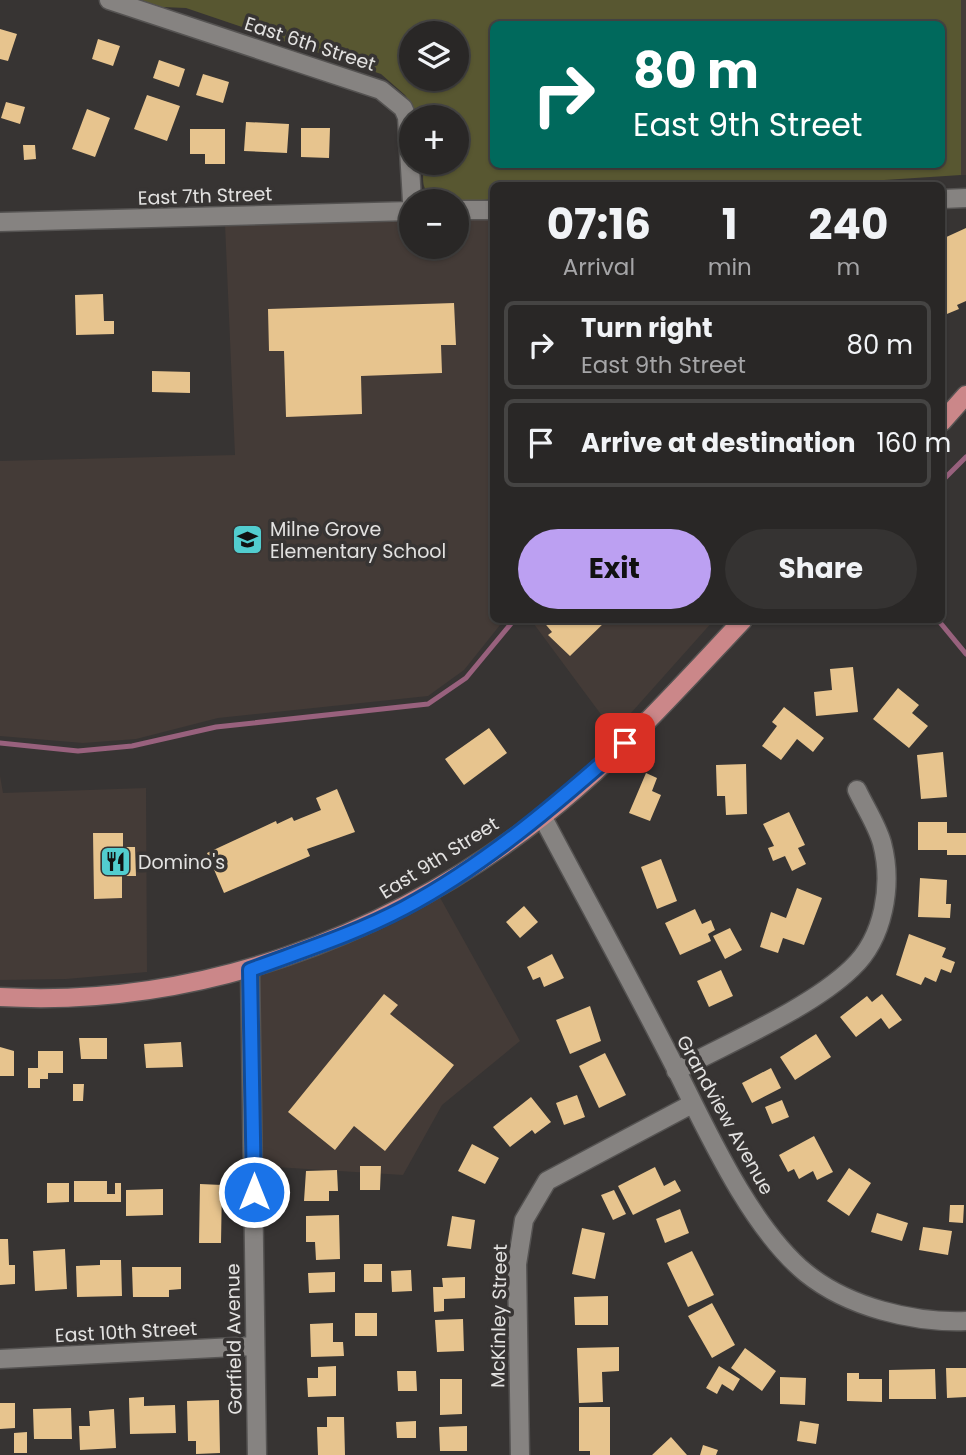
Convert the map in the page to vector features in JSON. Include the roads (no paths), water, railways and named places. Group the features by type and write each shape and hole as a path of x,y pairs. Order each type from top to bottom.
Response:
{"main road":[{"path":"945,419 966,395"},
{"name":"East 9th Street","path":"0,997 39,999 138,992 250,970 403,909 542,817 646,725 740,623"}],"street":[{"name":"East 6th Street","path":"109,0 381,90 403,108 407,117 411,189"},
{"path":"945,199 966,198"},
{"path":"469,210 490,210"},
{"name":"East 7th Street","path":"0,222 399,211"},
{"path":"676,1071 819,994 853,967 878,930 887,883 882,842 857,790"},
{"name":"Grandview Avenue","path":"542,817 692,1104 762,1225 806,1273 850,1299 899,1314 966,1321"},
{"name":"Garfield Avenue","path":"250,970 257,1455"},
{"name":"McKinley Street","path":"520,1455 517,1264 524,1220 547,1181 692,1104"},
{"name":"East 10th Street","path":"0,1359 254,1346"}],"waterway":[{"path":"945,478 966,457"},
{"path":"0,743 78,751 132,746 216,727 428,704 466,678 512,623"},
{"path":"940,623 966,654"}],"place":[{"name":"Milne Grove Elementary School","path":"247,540"},
{"name":"Domino's","path":"115,862"}]}
